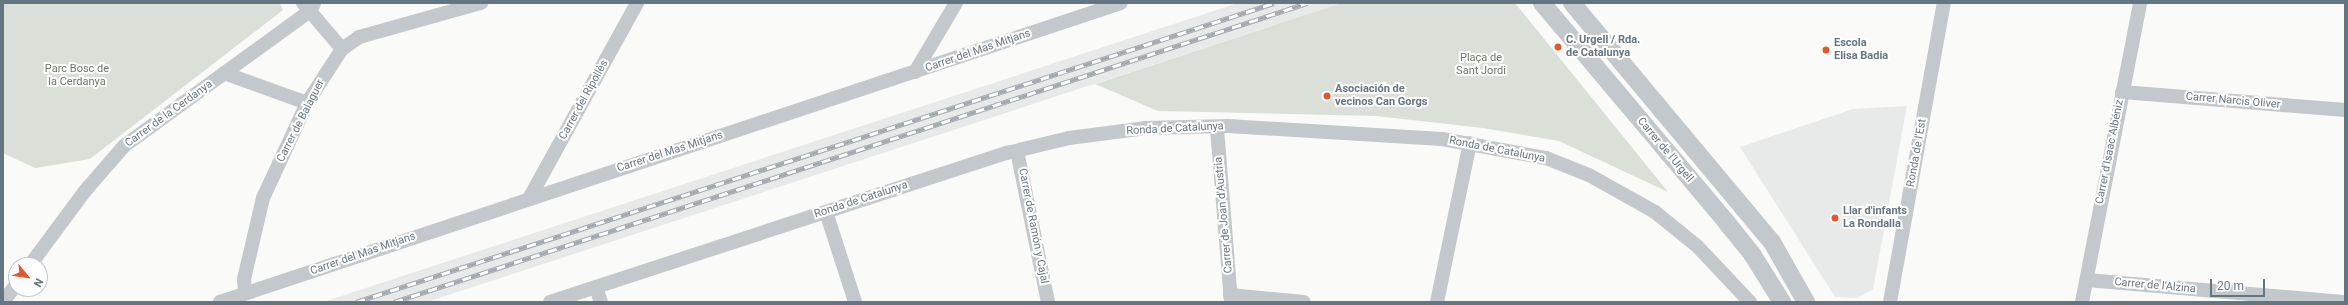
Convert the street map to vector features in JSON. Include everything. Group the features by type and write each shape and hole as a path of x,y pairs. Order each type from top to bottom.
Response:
{"street":[{"name":"Carrer de Balaguer","path":"245,293 244,279 263,198 307,103 342,49 359,37 481,3"},
{"name":"Carrer del Ripollès","path":"530,197 637,3"},
{"path":"915,72 956,3"},
{"name":"Carrer del Mas Mitjans","path":"220,302 530,197 915,72 1121,3"},
{"name":"Carrer de l'Urgell","path":"1542,3 1752,254 1782,302"},
{"name":"Carrer de l'Urgell","path":"1572,3 1772,242 1806,302"},
{"name":"Ronda de l'Est","path":"1890,302 1944,3"},
{"name":"Carrer d'Isaac Albéniz","path":"2082,302 2140,3"},
{"path":"309,6 342,49"},
{"name":"Carrer de la Cerdanya","path":"36,257 85,191 124,146 224,73 309,6"},
{"path":"224,73 307,103"},
{"name":"Carrer Narcis Oliver","path":"2122,92 2345,110"},
{"name":"Ronda de Catalunya","path":"550,302 1018,151 1069,138 1146,128 1217,128 1434,138 1470,143 1546,158 1590,175 1630,196 1655,212 1698,247 1750,302"},
{"name":"Carrer de Joan d'Austria","path":"1217,128 1230,299"},
{"path":"1437,302 1470,143"},
{"name":"Carrer de Ramón y Cajal","path":"1018,151 1048,302"},
{"path":"826,212 855,302"},
{"name":"Carrer de l'Alzina","path":"2086,280 2342,302"},
{"path":"596,287 601,302"},
{"path":"1230,299 1304,302"}],"shaded area":[{"path":"1238,3 1342,3 427,302 323,302"},
{"name":"Llar d'infants La Rondalla","path":"1907,106 1873,289 1857,298 1835,297 1740,147 1853,109"}],"green space":[{"name":"Parc Bosc de la Cerdanya","path":"3,3 280,3 283,10 90,159 35,168 3,153"},
{"name":"Plaça de Sant Jordi","path":"1342,3 1515,3 1668,192 1559,141 1483,128 1376,116 1158,111 1095,84"}],"railway":[{"path":"356,302 1274,3"},
{"path":"394,302 1307,3"}],"place":[{"name":"C. Urgell / Rda. de Catalunya","path":"1558,47"},
{"name":"Escola Elisa Badia","path":"1826,50"},
{"name":"Asociación de vecinos Can Gorgs","path":"1327,96"},
{"name":"Llar d'infants La Rondalla","path":"1835,218"}]}
